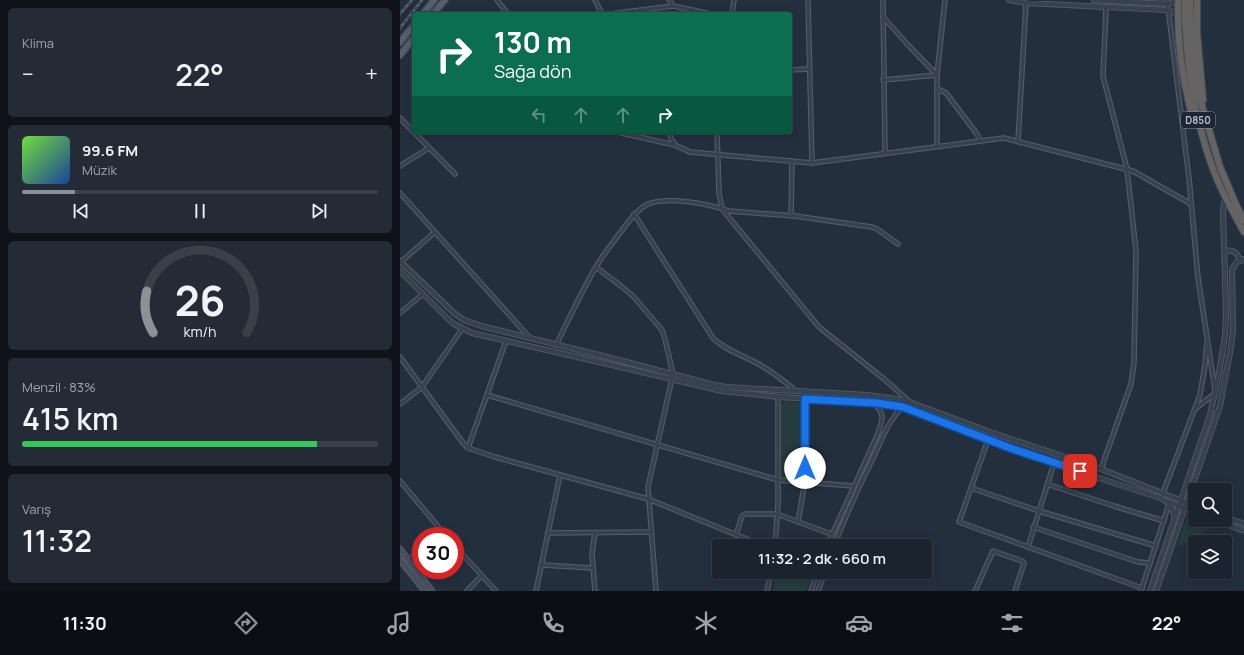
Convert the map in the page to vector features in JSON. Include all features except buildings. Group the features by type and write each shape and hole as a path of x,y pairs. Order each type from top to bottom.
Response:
{"highway":[{"path":"1177,0 1182,75 1192,116 1201,129"},
{"name":"D850","path":"1185,0 1184,11 1189,70 1196,115 1212,166 1244,232"},
{"name":"D850","path":"1190,0 1196,85 1220,167 1244,220"},
{"path":"1197,0 1197,32 1203,109"}],"main road":[{"path":"425,12 434,0"},
{"path":"435,12 445,0"},
{"path":"400,42 412,27"},
{"path":"400,55 412,40"},
{"path":"400,549 432,591"},
{"path":"400,560 425,591"}],"street":[{"path":"497,0 506,12"},
{"path":"595,0 601,12"},
{"path":"669,0 673,6"},
{"path":"732,12 734,0"},
{"path":"808,0 812,163"},
{"path":"883,0 884,153"},
{"path":"937,146 937,75 945,0"},
{"path":"1009,0 1026,3 1168,10 1178,16"},
{"path":"1094,0 1167,2 1174,2 1177,0"},
{"path":"1167,2 1191,204 1198,278 1215,393"},
{"path":"1018,141 1026,3"},
{"path":"626,12 673,6 702,12"},
{"path":"1101,469 1131,384 1134,363 1136,251 1127,169 1103,76 1106,8"},
{"path":"883,17 937,75"},
{"path":"792,70 809,69"},
{"path":"883,80 937,75"},
{"path":"937,92 940,90 946,93 977,134 980,141"},
{"path":"400,118 412,130"},
{"path":"415,134 455,174"},
{"path":"626,134 675,145 690,152 812,163 1004,138 1133,171 1191,204"},
{"path":"669,134 675,145"},
{"path":"717,134 719,154 719,193 722,209 819,327 909,401"},
{"path":"400,166 429,148"},
{"path":"791,216 792,161"},
{"path":"400,193 531,339"},
{"path":"1150,591 1210,414 1215,393 1225,336 1224,210 1226,196"},
{"path":"556,345 596,267 634,214 648,204 667,200 729,211 791,216 872,227 898,244"},
{"path":"634,214 713,338 720,344 782,378 796,391"},
{"path":"435,232 400,262 454,313 464,320 481,326 607,356 714,385 726,387 867,395 909,401 990,432 1055,455 1101,469 1187,503"},
{"path":"1156,591 1216,419 1223,392 1233,330 1232,272 1233,267 1242,260 1236,252 1232,250 1225,251"},
{"path":"596,267 633,296 662,330 673,374 648,487 656,591"},
{"path":"400,271 448,319 462,329 472,333 722,391 778,397 873,403 903,407 988,440 1163,499 1188,509"},
{"path":"400,313 423,294"},
{"path":"400,404 422,387 462,329"},
{"path":"1163,493 1200,395 1206,365 1208,340"},
{"path":"468,448 506,341"},
{"path":"400,357 468,448 494,457 648,499 746,539"},
{"path":"1195,409 1215,393"},
{"path":"487,395 778,480 853,486"},
{"path":"775,539 778,480 778,397"},
{"path":"798,522 805,482 805,399"},
{"path":"829,539 877,436 882,422 880,409 873,403"},
{"path":"837,539 849,508 888,427 894,416 903,407"},
{"path":"882,422 888,422 888,427"},
{"path":"988,440 959,522 1142,590 1169,504"},
{"path":"1028,547 1054,463"},
{"path":"536,591 560,475"},
{"path":"401,484 438,527"},
{"path":"1047,484 1164,521"},
{"path":"971,488 1156,546"},
{"path":"1163,499 1169,504 1176,517"},
{"path":"736,535 741,520 745,514 777,514 831,534"},
{"path":"1232,520 1244,524"},
{"path":"1232,526 1244,531"},
{"path":"1034,527 1138,562 1150,562"},
{"path":"548,533 651,532"},
{"path":"595,533 592,554 595,591"},
{"path":"975,591 993,551 1024,563 1015,591"},
{"path":"464,556 496,591"},
{"path":"408,560 412,557"},
{"path":"542,565 592,568"},
{"path":"467,591 481,576"},
{"path":"768,591 770,579"},
{"path":"811,591 815,579"},
{"path":"818,591 822,579"}],"green space":[{"path":"785,401 802,403 802,478 780,478 780,407"},
{"path":"1188,519 1188,527 1212,527 1198,535 1188,535 1188,541 1182,545 1178,544 1186,520"},
{"path":"775,579 810,579 806,591 773,591"}],"railway":[{"path":"400,14 412,0"},
{"path":"413,12 422,0"},
{"path":"400,28 412,13"}],"route":[{"path":"805,468 805,399 877,403 903,407 920,412 1013,449 1080,471"}]}
